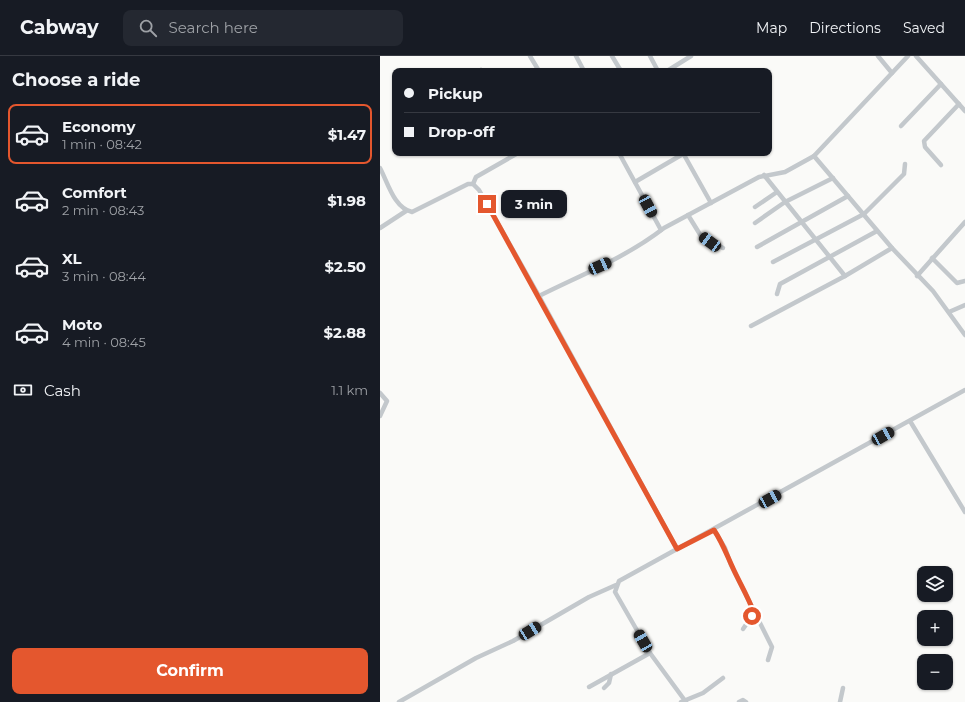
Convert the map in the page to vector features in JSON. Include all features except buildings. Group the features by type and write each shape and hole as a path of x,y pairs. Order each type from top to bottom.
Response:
{"street":[{"path":"530,56 537,68"},
{"path":"576,56 582,68"},
{"path":"612,56 618,68"},
{"path":"650,56 656,68"},
{"path":"672,68 691,56"},
{"path":"878,56 892,73"},
{"path":"539,296 621,256 653,237 661,230 764,176 785,172 814,156 908,56"},
{"path":"916,56 965,111"},
{"path":"901,126 941,84"},
{"path":"941,165 926,147 924,141 959,104"},
{"path":"473,184 476,177 513,156"},
{"path":"621,156 661,230"},
{"path":"635,182 678,156"},
{"path":"685,156 711,203"},
{"path":"814,156 892,248 917,276 933,291 964,332"},
{"path":"772,262 864,214 904,174 906,164"},
{"path":"380,168 398,204 406,211"},
{"path":"764,176 845,276"},
{"path":"755,223 785,202 833,178"},
{"path":"380,228 406,211 416,211 462,186 473,184"},
{"path":"473,184 479,190 539,296 677,549"},
{"path":"755,207 777,192"},
{"path":"758,247 848,196"},
{"path":"688,215 701,236 723,248"},
{"path":"917,276 965,222"},
{"path":"777,294 780,284 877,230"},
{"path":"751,326 845,276 892,248"},
{"path":"932,258 957,283 965,281"},
{"path":"949,312 965,305"},
{"path":"399,702 476,658 513,641 589,597 616,585 624,578 714,530 965,390"},
{"path":"380,393 387,401 380,416"},
{"path":"910,421 965,512"},
{"path":"714,530 725,548 731,566 749,598 754,613 772,647 768,660"},
{"path":"616,585 616,595 650,653 684,701 703,693 723,678"},
{"path":"743,629 754,613"},
{"path":"589,687 650,653"},
{"path":"604,688 609,683 611,674"},
{"path":"840,702 843,688"},
{"path":"739,702 742,700 746,702"}],"route":[{"path":"487,204 641,481 677,549 714,530 725,548 731,566 749,598 754,613 752,616"}]}
